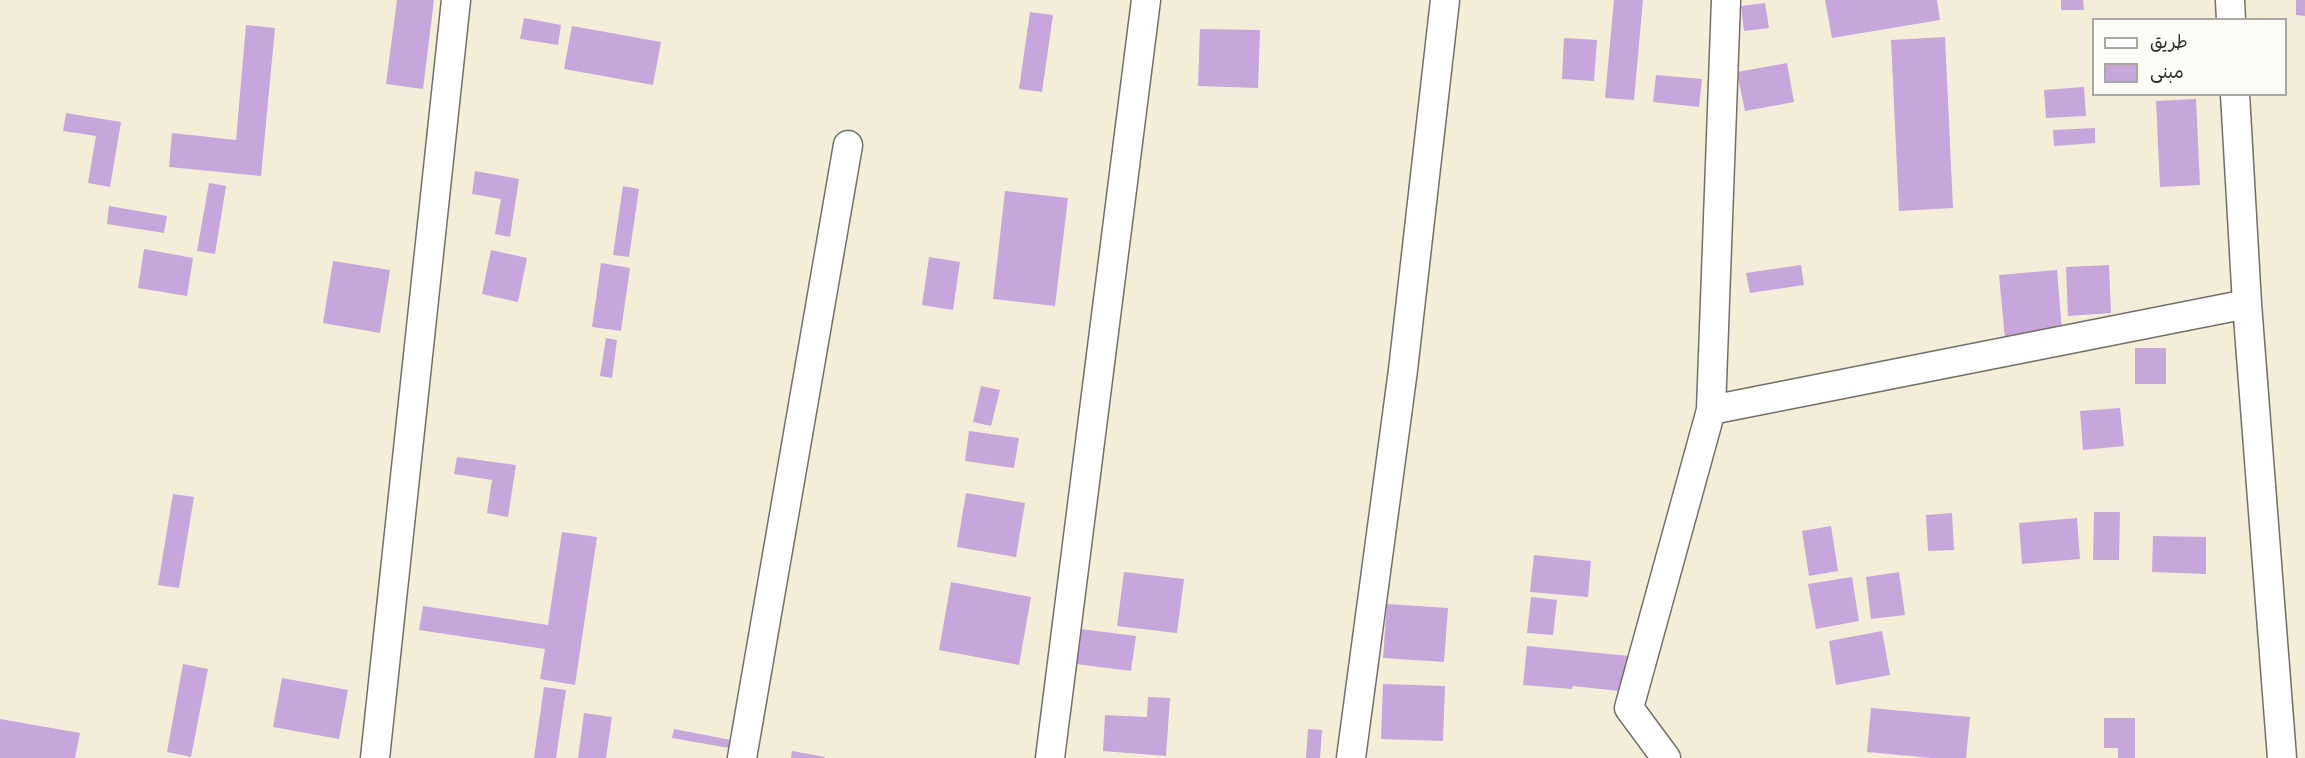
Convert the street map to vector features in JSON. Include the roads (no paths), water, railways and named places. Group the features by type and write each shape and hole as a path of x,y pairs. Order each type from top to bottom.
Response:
{"street":[{"path":"375,758 456,0"},
{"path":"1050,758 1146,0"},
{"path":"1351,758 1403,370 1445,0"},
{"path":"1666,758 1629,708 1711,410 1726,0"},
{"path":"2230,0 2231,18"},
{"path":"2235,96 2247,304 2282,758"},
{"path":"742,758 848,145"},
{"path":"1711,410 2247,304"}]}
